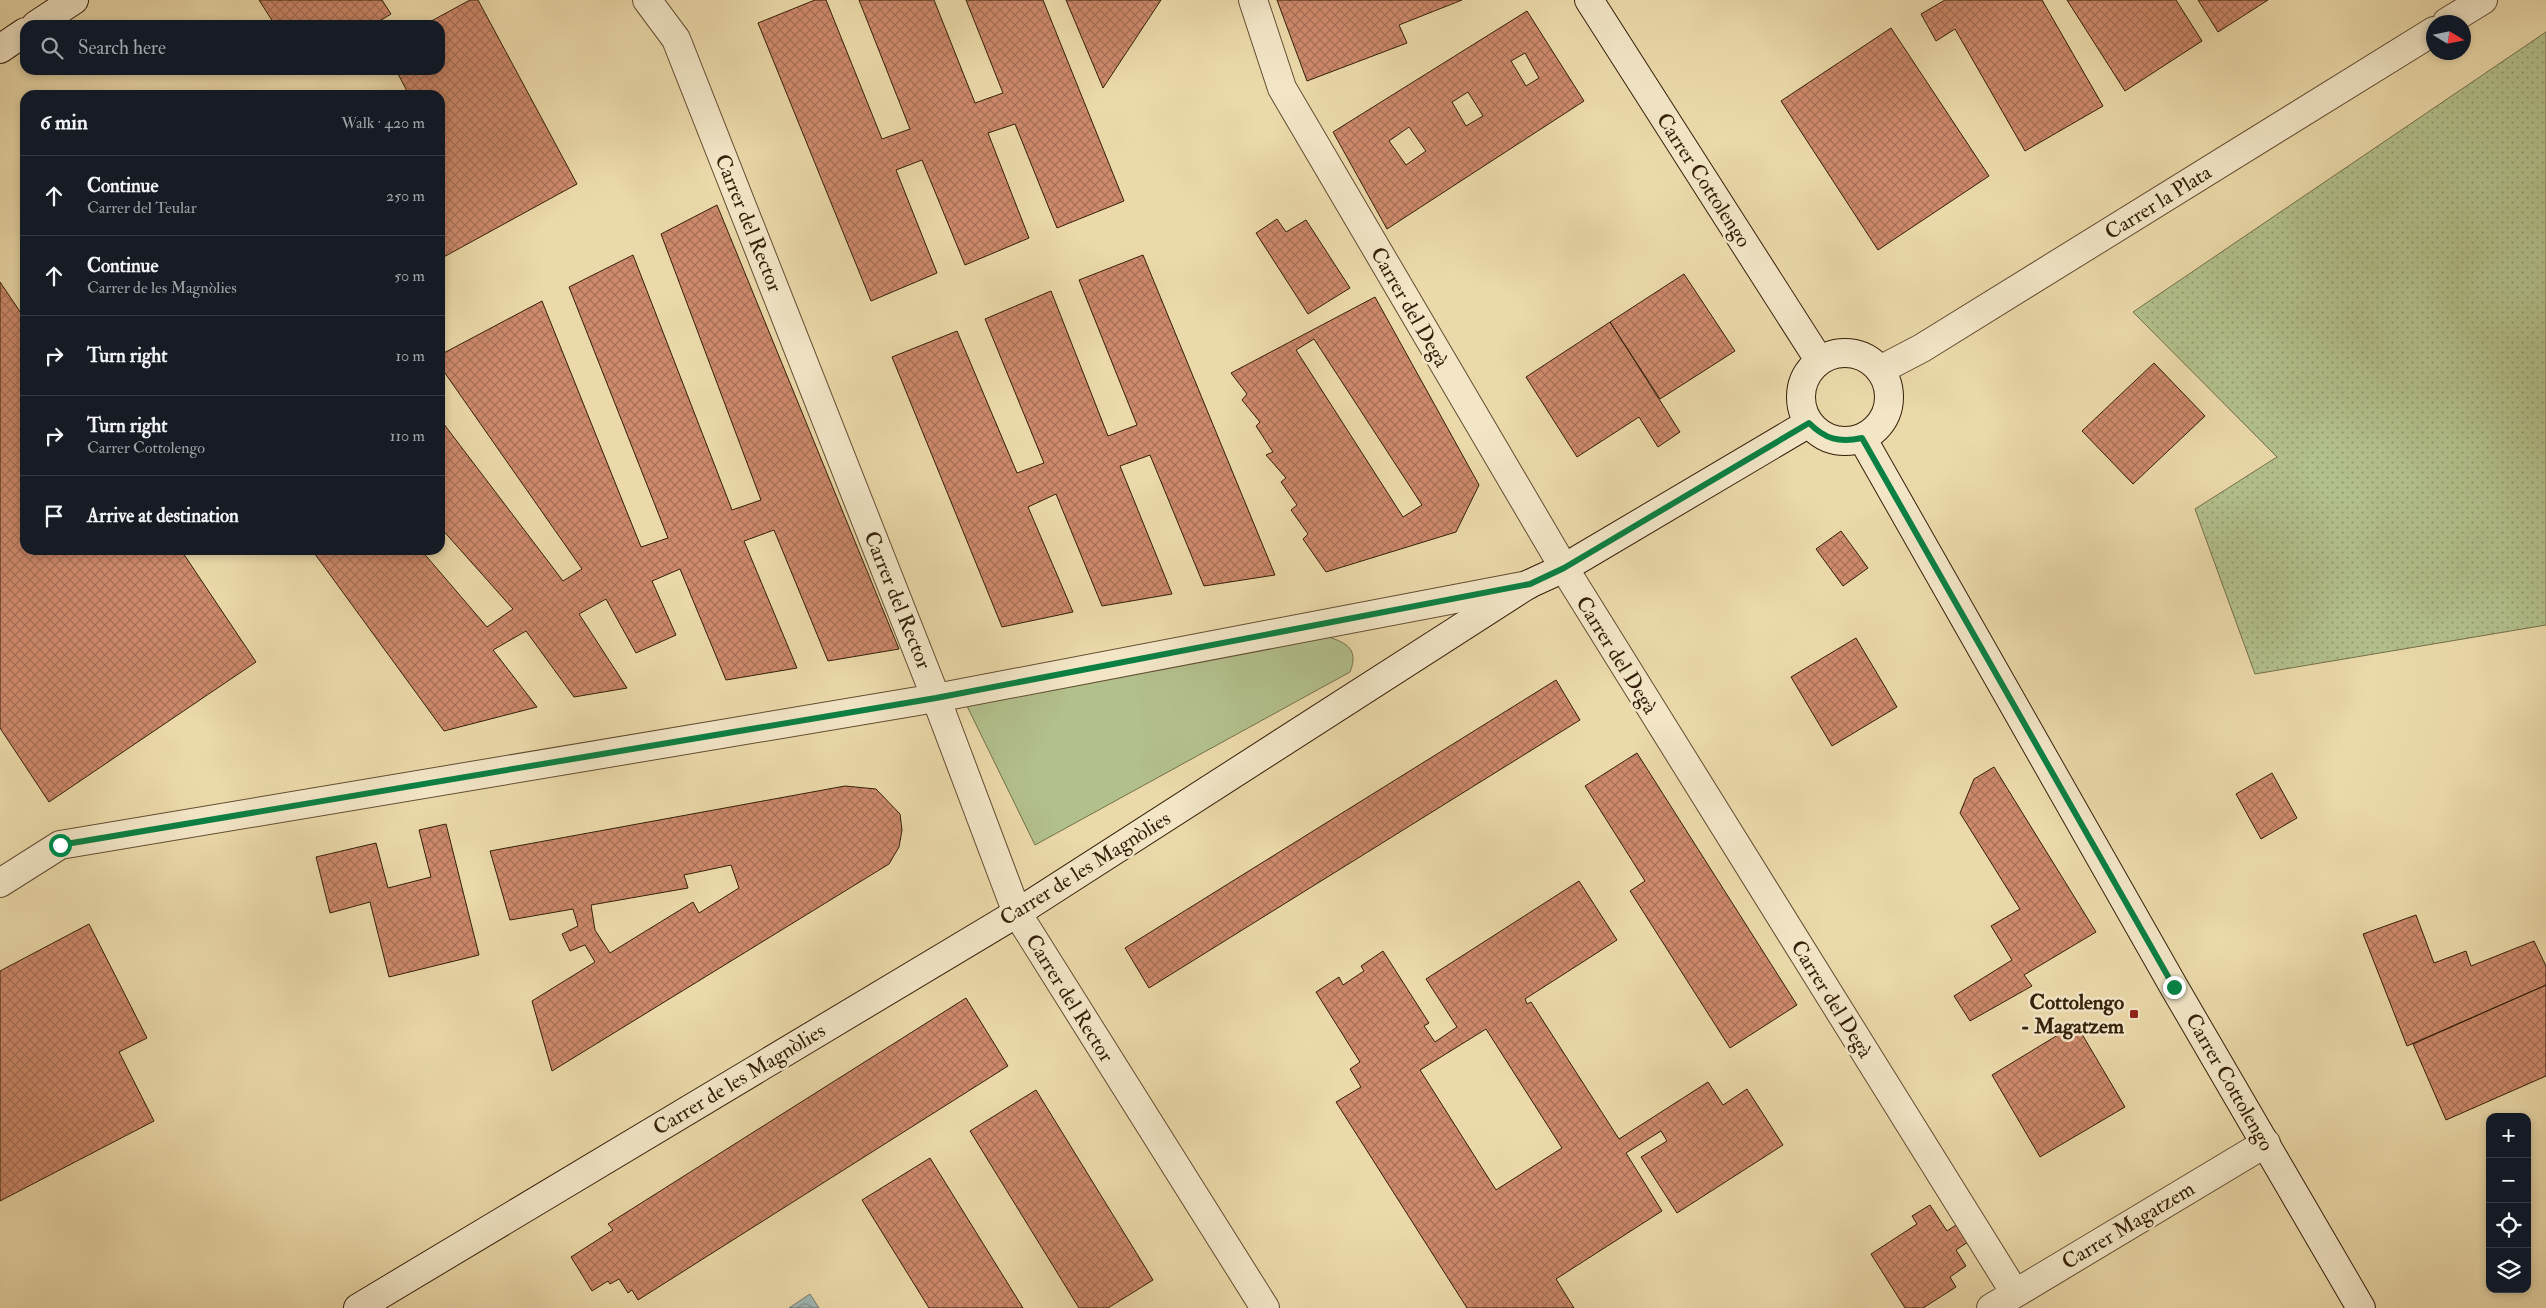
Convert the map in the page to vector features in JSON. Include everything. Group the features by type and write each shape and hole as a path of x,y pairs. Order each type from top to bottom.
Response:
{"street":[{"path":"44,20 74,0"},
{"name":"Carrer del Rector","path":"647,0 676,39 936,698 1017,913 1265,1308"},
{"name":"Carrer del Degà","path":"1253,0 1282,88 1564,568 2015,1293"},
{"name":"Carrer Cottolengo","path":"1589,0 1819,360"},
{"path":"2451,12 2483,0"},
{"path":"0,49 20,35"},
{"name":"Carrer la Plata","path":"1880,370 1930,343 2426,36"},
{"path":"1845,352 1858,354 1871,360 1880,370 1887,382 1888,408 1874,431 1862,438 1847,441 1833,440 1820,433 1809,423 1802,410 1801,389 1809,370 1819,360 1831,354 1845,352"},
{"name":"Carrer de les Magnòlies","path":"358,1308 1017,913 1530,584 1564,568 1809,423"},
{"name":"Carrer Cottolengo","path":"1862,438 2174,987 2361,1308"},
{"path":"0,883 60,845 936,698 1530,584"},
{"name":"Carrer Magatzem","path":"1990,1308 2266,1143"}],"green space":[{"path":"2546,32 2546,625 2255,674 2195,509 2277,457 2133,312"},
{"path":"1323,635 1343,643 1351,651 1353,664 1350,672 1035,845 966,704"}],"water":[{"path":"810,1294 819,1308 789,1308"}],"building":[{"path":"259,0 382,0 391,14 381,20 272,20"},
{"path":"470,0 478,0 577,184 445,256 445,90 406,90 399,75 445,75 445,20 433,20"},
{"path":"815,0 826,0 882,139 910,129 859,0 934,0 975,103 1003,93 966,0 1043,0 1124,201 1057,228 1015,124 988,133 1029,238 965,265 922,160 896,170 937,273 871,301 758,23"},
{"path":"1066,0 1161,0 1103,88"},
{"path":"1277,0 1462,0 1399,25 1407,43 1307,81"},
{"path":"1945,0 2042,0 2103,106 2025,151 1955,29 1936,41 1921,14"},
{"path":"2067,0 2176,0 2202,41 2125,91"},
{"path":"2198,0 2268,0 2218,32"},
{"path":"1527,11 1584,101 1387,229 1333,132","holes":["1525,53 1539,78 1526,86 1511,61","1468,92 1483,116 1466,126 1452,102","1409,127 1426,151 1406,165 1389,141"]},
{"path":"1891,28 1989,176 1878,250 1781,101"},
{"path":"717,205 899,649 828,661 774,530 744,541 797,668 726,680 680,569 652,581 676,635 636,653 606,599 579,614 627,688 574,697 526,631 493,650 537,707 444,731 316,555 425,555 487,627 513,609 445,533 445,426 563,581 582,569 445,373 445,352 542,301 641,547 668,538 569,287 633,255 732,510 761,500 661,234"},
{"path":"1277,219 1286,232 1306,220 1350,288 1308,314 1256,233"},
{"path":"1143,255 1275,575 1204,586 1150,455 1120,466 1172,594 1102,606 1056,494 1028,507 1073,612 1002,627 892,357 957,331 1017,473 1044,463 985,319 1051,291 1108,436 1137,425 1079,280"},
{"path":"1684,274 1735,351 1660,399 1610,322"},
{"path":"0,282 20,312 20,555 184,555 256,662 49,802 0,728"},
{"path":"1375,297 1479,485 1456,532 1326,572 1303,539 1308,534 1291,510 1297,505 1281,482 1286,478 1266,455 1273,452 1256,426 1260,422 1242,400 1247,394 1231,373","holes":["1314,339 1422,505 1403,517 1296,350"]},
{"path":"1610,322 1680,432 1658,447 1639,417 1577,457 1526,377"},
{"path":"2154,363 2205,416 2133,484 2082,431"},
{"path":"1841,531 1868,568 1843,586 1816,549"},
{"path":"1856,638 1897,707 1832,746 1791,677"},
{"path":"1556,680 1580,720 1149,988 1125,948"},
{"path":"1637,753 1797,1005 1730,1048 1630,891 1645,881 1585,786"},
{"path":"1994,767 2096,932 2024,975 2032,986 1970,1021 1954,996 2012,960 1991,926 2020,909 1960,813 1974,779"},
{"path":"2272,773 2297,818 2261,839 2236,794"},
{"path":"845,786 876,789 900,814 902,830 899,847 889,864 552,1071 532,1001 595,962 585,945 570,951 562,934 578,926 573,909 510,920 490,851","holes":["731,865 739,888 699,913 693,902 610,953 595,930 591,905 688,888 684,875"]},
{"path":"446,824 479,955 389,977 370,902 330,913 316,857 376,843 388,888 431,877 419,830"},
{"path":"1579,881 1617,940 1525,999 1527,1004 1531,1002 1619,1139 1708,1082 1723,1105 1747,1089 1783,1145 1677,1213 1641,1157 1667,1141 1661,1131 1626,1153 1662,1211 1556,1279 1574,1308 1467,1308 1336,1102 1361,1087 1350,1069 1360,1062 1316,992 1339,977 1343,985 1364,971 1361,966 1383,951 1429,1023 1424,1026 1435,1042 1457,1027 1426,979","holes":["1486,1029 1562,1148 1496,1190 1420,1070"]},
{"path":"2416,915 2434,963 2466,951 2471,966 2534,941 2546,966 2546,985 2407,1046 2363,934"},
{"path":"89,924 147,1038 119,1052 154,1121 0,1201 0,971"},
{"path":"2546,985 2546,1076 2446,1120 2413,1044"},
{"path":"966,998 1008,1066 638,1300 632,1290 628,1293 619,1279 610,1284 608,1281 592,1291 571,1257 613,1230 608,1224"},
{"path":"2076,1024 2125,1107 2040,1157 1992,1075"},
{"path":"1036,1090 1153,1280 1108,1308 1079,1308 970,1131"},
{"path":"930,1158 1023,1308 929,1308 862,1200"},
{"path":"1930,1205 1947,1231 1956,1225 1968,1242 1956,1250 1966,1266 1950,1277 1956,1287 1923,1308 1905,1308 1871,1254 1917,1224 1912,1216"}],"place":[{"name":"Cottolengo - Magatzem","path":"2134,1014"}],"route":[{"path":"60,845 936,698 1530,584 1564,568 1809,423 1820,433 1833,440 1847,441 1862,438 2174,987"}]}
